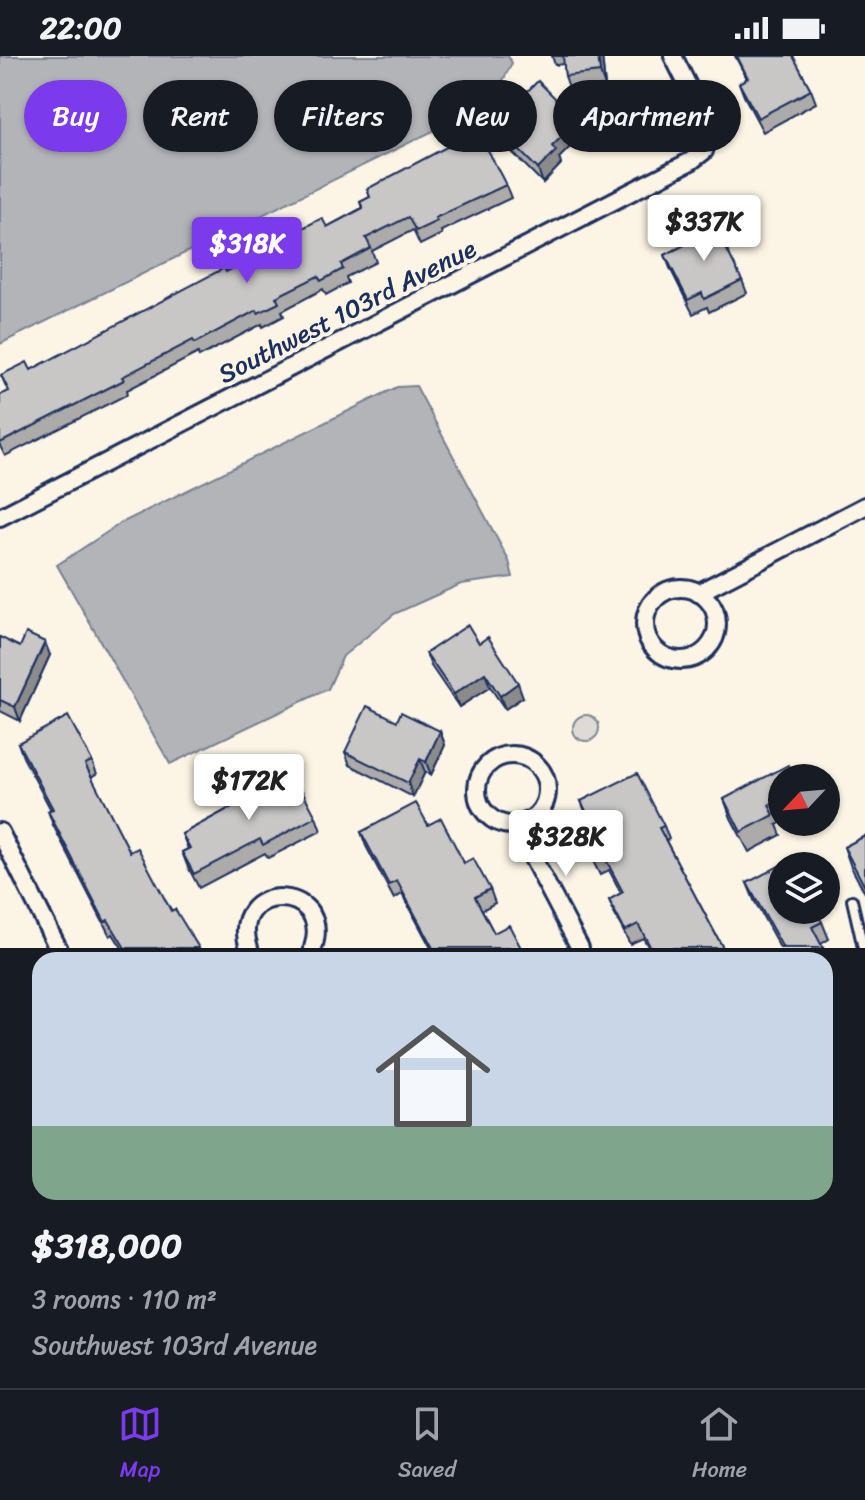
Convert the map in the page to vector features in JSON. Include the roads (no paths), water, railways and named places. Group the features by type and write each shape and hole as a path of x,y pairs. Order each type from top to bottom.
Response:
{"street":[{"name":"Southwest 103rd Avenue","path":"0,517 691,161 704,151 709,141 706,119 673,56"},
{"path":"698,593 714,611 715,634 701,653 679,660 667,657 657,650 645,631 648,607 655,598 676,588 698,593 865,506"},
{"path":"516,826 527,822 543,807 547,785 536,765 527,759 504,756 484,768 476,790 478,802 493,820 516,826 580,948"},
{"path":"0,832 21,881 58,948"},
{"path":"249,948 246,925 250,914 258,905 280,897 302,904 310,913 317,935 313,948"}],"lane":[{"path":"852,900 863,948"}]}
